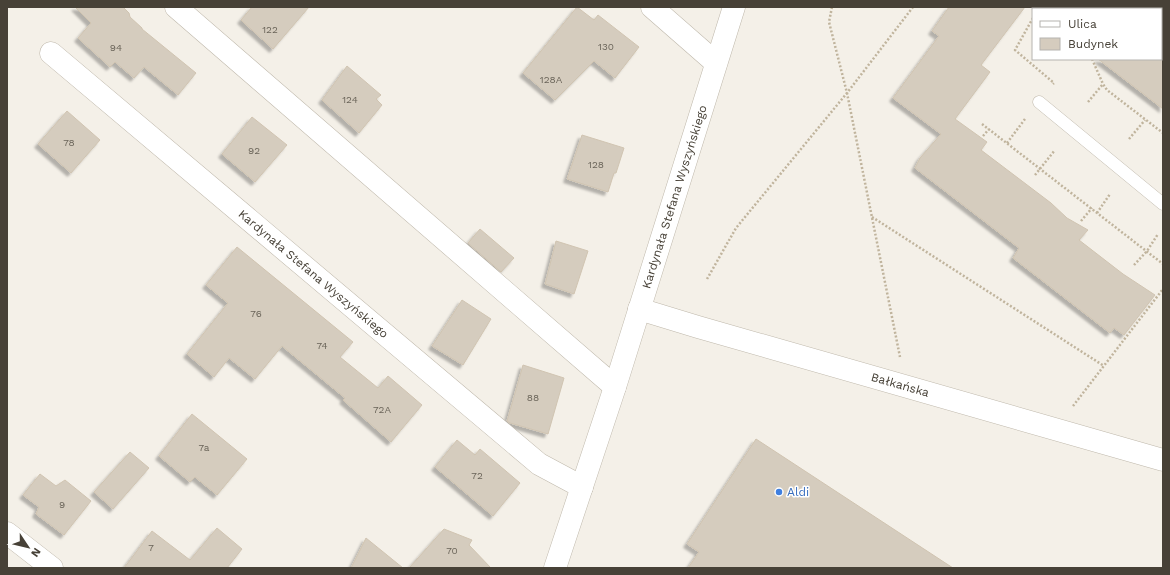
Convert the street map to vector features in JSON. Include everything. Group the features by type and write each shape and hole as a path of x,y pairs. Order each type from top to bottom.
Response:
{"street":[{"path":"176,7 614,387"},
{"path":"652,7 716,63"},
{"name":"Kardynała Stefana Wyszyńskiego","path":"555,568 639,309 734,7"},
{"name":"Kardynała Stefana Wyszyńskiego","path":"51,53 539,464 582,487"},
{"name":"Bałkańska","path":"639,309 1163,460"},
{"path":"7,533 52,568"}],"lane":[{"path":"1039,102 1163,204"}],"path":[{"path":"832,7 829,22 847,93 901,363"},
{"path":"707,279 736,228 847,93 913,7"},
{"path":"1015,50 1032,20"},
{"path":"1092,60 1107,90 1163,134"},
{"path":"1088,102 1103,84"},
{"path":"1129,139 1145,120"},
{"path":"982,124 1163,264"},
{"path":"1007,143 1021,124"},
{"path":"983,136 989,129"},
{"path":"1035,175 1055,150"},
{"path":"1097,213 1110,194"},
{"path":"1082,221 1092,208"},
{"path":"872,217 1104,366"},
{"path":"1134,265 1147,251 1158,234"},
{"path":"1071,410 1163,289"}],"building":[{"path":"75,7 123,7 129,13 130,17 142,29 196,73 178,95 144,67 134,78 115,62 110,67 78,38 91,23"},
{"path":"252,7 309,7 273,49 241,20"},
{"path":"577,7 594,20 598,15 639,47 615,78 594,61 555,100 523,73"},
{"path":"949,7 1025,7 981,65 990,72 955,119 987,142 981,150 1051,203 1067,218 1088,230 1079,240 1123,274 1155,295 1124,335 1114,328 1110,333 1013,258 1019,248 915,168 920,158 941,134 893,98 939,36 932,31"},
{"path":"1163,59 1163,109 1099,60"},
{"path":"347,66 381,95 376,99 382,105 359,133 322,100"},
{"path":"67,111 100,140 71,173 38,144"},
{"path":"252,117 287,145 255,182 222,154"},
{"path":"582,135 624,148 608,192 567,179"},
{"path":"480,229 514,258 501,272 468,243"},
{"path":"556,241 588,251 574,294 545,284"},
{"path":"237,247 353,342 340,357 378,388 388,376 422,405 391,442 343,400 345,398 282,346 255,379 229,358 214,377 187,354 228,303 206,285"},
{"path":"462,300 491,319 463,365 432,346"},
{"path":"523,365 564,378 548,434 507,421"},
{"path":"192,414 247,459 217,495 195,477 190,482 159,456"},
{"name":"Aldi","path":"756,439 953,568 688,568 699,552 687,544"},
{"path":"457,440 475,455 480,449 520,483 493,516 435,467"},
{"path":"130,452 149,468 113,509 94,492"},
{"path":"40,474 56,486 65,480 91,501 64,535 36,514 39,507 23,495"},
{"path":"217,528 242,549 227,568 124,568 152,531 190,560"},
{"path":"444,529 472,540 469,545 491,568 409,568"},
{"path":"366,538 403,568 351,568"}],"place":[{"name":"Aldi","path":"779,492"}]}
